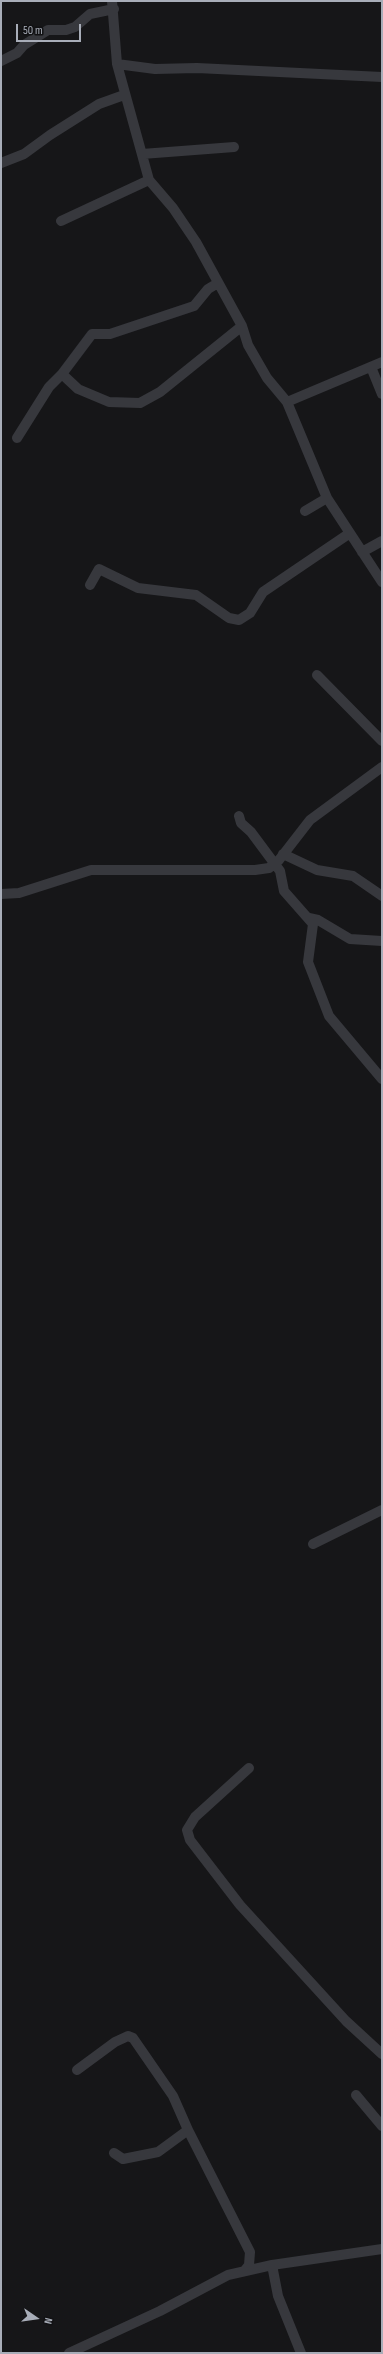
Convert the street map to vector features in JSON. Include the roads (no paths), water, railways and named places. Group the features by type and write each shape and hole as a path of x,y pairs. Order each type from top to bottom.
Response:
{"street":[{"path":"1,61 17,53 24,45 48,30 66,30 75,27 90,14 113,5 117,64 124,95 150,180 173,208 196,242 242,326 248,346 267,378 286,402 327,498 382,582"},
{"path":"117,64 155,69 197,68 382,77"},
{"path":"1,163 24,154 50,134 99,104 124,95"},
{"path":"142,154 234,147"},
{"path":"61,221 150,180"},
{"path":"17,438 49,387 62,374 92,334 110,334 194,306 208,289 218,283"},
{"path":"62,374 78,389 109,402 140,403 160,392 242,326"},
{"path":"286,402 382,362"},
{"path":"371,367 382,394"},
{"path":"305,511 327,498"},
{"path":"90,585 99,569 138,588 196,595 229,618 239,620 250,613 263,592 350,533"},
{"path":"362,552 382,541"},
{"path":"317,675 382,741"},
{"path":"1,894 19,893 91,870 255,870 269,868 283,854 310,820 382,767"},
{"path":"239,816 241,823 251,832 280,871 284,891 313,924 308,962 329,1016 381,1077"},
{"path":"283,854 317,870 353,876 382,896"},
{"path":"309,918 318,920 350,938 382,941"},
{"path":"313,1544 382,1510"},
{"path":"249,1768 195,1817 187,1830 190,1840 240,1905 346,2020 382,2054"},
{"path":"77,2070 115,2042 128,2036 133,2038 169,2090 250,2252 248,2265 245,2270"},
{"path":"356,2095 382,2126"},
{"path":"114,2153 123,2159 158,2152 188,2130"},
{"path":"69,2353 83,2350 228,2275 272,2265 382,2249"},
{"path":"272,2265 278,2296 301,2353"}]}
